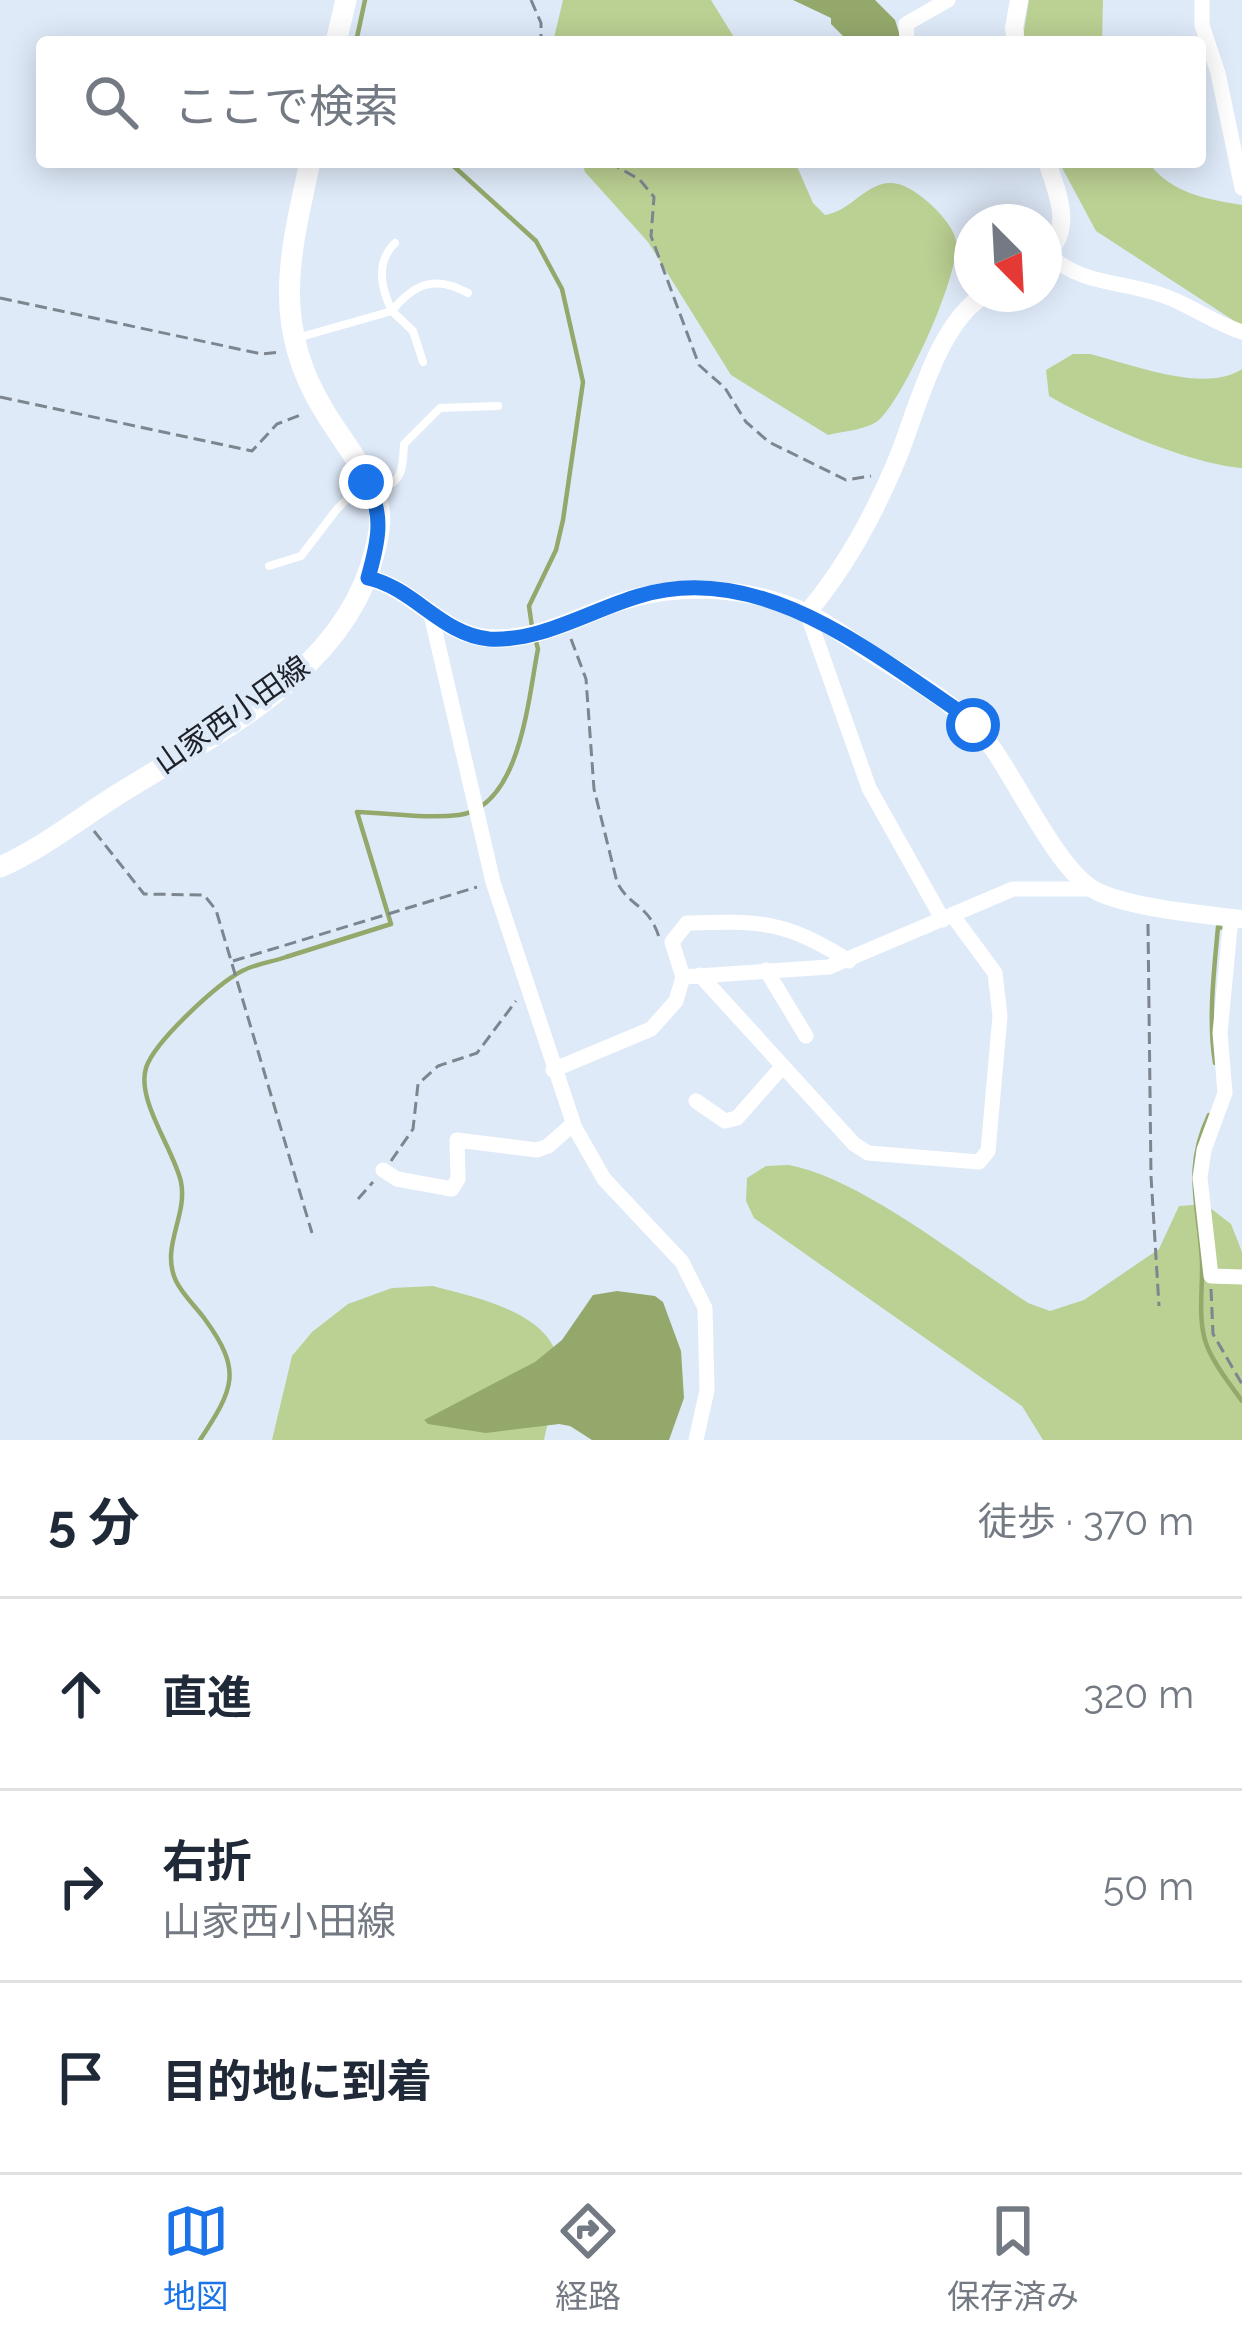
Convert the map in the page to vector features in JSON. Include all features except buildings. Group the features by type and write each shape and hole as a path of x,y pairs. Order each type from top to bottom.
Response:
{"main road":[{"path":"337,36 346,0"},
{"name":"山家西小田線","path":"0,868 256,706 310,664 368,578 380,518 369,486 322,408 294,345 289,259 309,168"}],"street":[{"path":"907,36 906,24 948,0"},
{"path":"1015,36 1019,0"},
{"path":"1202,0 1206,36"},
{"path":"1206,37 1242,188"},
{"path":"1049,168 1060,204"},
{"path":"1062,267 1107,285 1168,297 1242,332"},
{"path":"807,613 848,560 891,473 931,369 965,312"},
{"path":"368,578 393,585 458,630 485,638 515,637 642,595 679,589 744,595 807,613 957,710 987,742 1067,864 1093,890"},
{"path":"430,610 494,882 573,1124 604,1179 682,1262 705,1308 707,1390 697,1440"},
{"path":"807,613 869,788 948,918 995,973 1000,1016 985,1157 979,1162 868,1153 854,1144 686,972 672,942 686,923 740,920 800,932 849,961"},
{"path":"686,972 809,969 849,961 1013,890 1093,890 1236,918 1220,1034 1225,1093 1204,1150 1200,1178 1211,1276 1242,1277"},
{"path":"766,970 806,1036"},
{"path":"553,1070 651,1029 676,1001 686,972"},
{"path":"696,1101 725,1121 736,1118 782,1067"},
{"path":"383,1170 397,1179 452,1189 458,1179 457,1140 537,1150 573,1124"}],"lane":[{"path":"395,243 380,269 392,311 413,331 423,362"},
{"path":"294,345 392,311 407,292 422,284 448,282 468,293"},
{"path":"268,566 301,556 337,509 369,486 391,486 402,474 404,444 440,408 498,406"}],"path":[{"path":"531,0 542,22 542,36"},
{"path":"619,168 640,180 654,197 649,228 693,354 731,395 746,422 786,453 846,480 891,473"},
{"path":"0,298 262,354 294,345"},
{"path":"0,397 252,451 277,424 322,408"},
{"path":"562,624 586,679 594,789 617,883 652,916 660,940 686,972"},
{"path":"82,817 144,894 204,896 216,910 312,1232"},
{"path":"231,962 494,882"},
{"path":"1148,904 1151,1176 1159,1306"},
{"path":"358,1199 413,1129 418,1084 438,1066 477,1053 517,1000 529,994"},
{"path":"1211,1276 1213,1334 1242,1384"}],"shaded area":[{"path":"563,0 711,0 733,36 554,36"},
{"path":"793,0 875,0 895,20 900,36 843,36 831,18"},
{"path":"1029,0 1103,0 1102,36 1023,36"},
{"path":"584,168 798,168 813,203 825,215 878,185 898,184 941,215 954,236 954,261 929,334 891,406 875,423 828,435 731,375 648,242"},
{"path":"1062,168 1153,168 1178,188 1242,205 1242,326 1096,231"},
{"path":"1073,354 1188,378 1226,376 1242,369 1242,468 1143,441 1049,396 1046,370"},
{"path":"789,1165 847,1186 1028,1303 1050,1311 1084,1300 1159,1249 1179,1206 1205,1204 1231,1224 1242,1252 1242,1440 1043,1440 1022,1406 754,1218 746,1201 747,1178 766,1166"},
{"path":"433,1286 494,1303 533,1323 548,1337 557,1355 559,1376 544,1440 272,1440 292,1356 312,1332 348,1304 392,1288"},
{"path":"617,1291 655,1296 663,1302 681,1351 684,1398 669,1440 592,1440 559,1424 486,1433 424,1420 535,1362 562,1340 593,1295"}],"waterway":[{"path":"357,36 365,0"},
{"path":"456,168 536,241 562,289 583,382 563,520 556,550 529,606 532,627"},
{"path":"200,1440 226,1393 229,1366 216,1336 179,1286 172,1268 181,1182 146,1095 146,1068 188,1015 242,971 391,924 357,812 459,815 480,807 496,792 509,771 525,721 538,649 535,638"},
{"path":"1215,1063 1213,978 1218,927 1226,928"},
{"path":"1209,1115 1195,1171 1202,1326 1210,1353 1242,1401"}],"route":[{"path":"366,482 380,518 368,578 393,585 458,630 485,638 515,637 662,590 706,589 744,595 807,613 973,725"}]}
